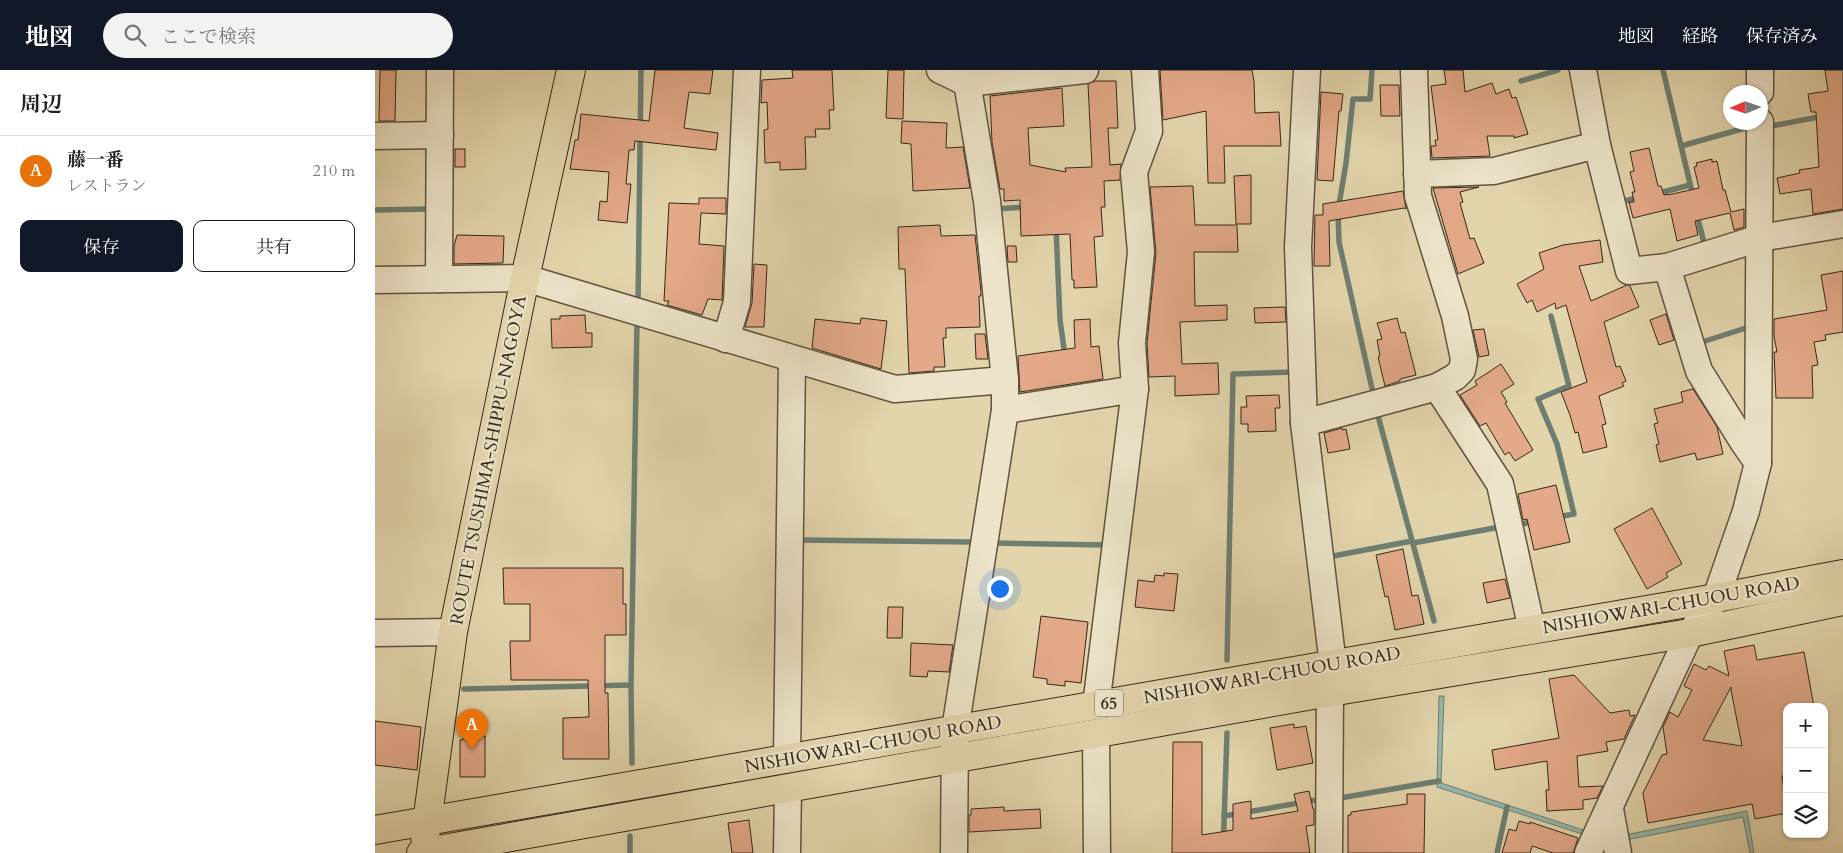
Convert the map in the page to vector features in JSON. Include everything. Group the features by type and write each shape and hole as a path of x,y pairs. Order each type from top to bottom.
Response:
{"main road":[{"name":"ROUTE TSUSHIMA-SHIPPU-NAGOYA","path":"422,853 453,632 525,278 571,70"},
{"name":"NISHIOWARI-CHUOU ROAD","path":"375,830 1333,665 1843,574"},
{"name":"NISHIOWARI-CHUOU ROAD","path":"422,853 1330,692 1690,633 1843,604"}],"street":[{"path":"439,279 440,70"},
{"path":"726,339 737,302 747,70"},
{"path":"940,70 966,77 1085,70"},
{"path":"1096,706 1135,389 1132,343 1141,252 1134,172 1149,131 1145,70"},
{"path":"1307,70 1298,247 1304,423 1333,665"},
{"path":"1304,423 1437,387 1455,377 1462,370 1464,359 1455,316 1418,196 1414,70"},
{"path":"1583,70 1597,145 1629,271 1667,267 1760,238 1843,224"},
{"path":"1760,70 1760,85"},
{"path":"954,853 955,730 1005,410 1005,380 987,200 966,77"},
{"path":"1588,853 1690,633 1716,598 1746,511 1758,463 1760,130"},
{"path":"375,136 440,135"},
{"path":"1417,174 1494,171 1597,145"},
{"path":"1667,267 1699,371 1743,443 1758,463"},
{"path":"375,280 525,278 895,389 1005,380"},
{"path":"787,758 792,359"},
{"path":"1437,387 1500,484 1532,630"},
{"path":"1005,410 1135,389"},
{"path":"375,633 453,632"},
{"path":"1329,853 1330,692"},
{"path":"1096,734 1097,853"},
{"path":"787,853 788,788"},
{"path":"1610,809 1618,853"}],"water":[{"path":"1439,696 1444,696 1441,783 1583,830 1582,834 1437,787"},
{"path":"1747,811 1754,853 1750,853 1743,817 1626,840 1625,835"}],"building":[{"path":"380,70 396,70 395,121 379,121"},
{"path":"655,70 713,70 710,94 689,92 684,128 718,133 716,150 635,141 634,150 629,150 626,184 631,184 627,223 598,220 600,201 607,202 609,172 570,169 575,140 578,140 581,114 649,121"},
{"path":"792,70 832,70 834,110 829,110 830,129 815,129 816,137 805,137 806,169 780,170 780,162 765,163 764,130 768,129 767,102 761,103 762,80 793,78"},
{"path":"888,70 904,70 903,119 886,118"},
{"path":"1160,70 1252,70 1255,113 1279,112 1281,146 1224,146 1225,183 1208,183 1206,111 1163,120"},
{"path":"1444,70 1463,70 1465,92 1492,83 1496,94 1509,89 1512,98 1516,97 1528,134 1514,138 1514,136 1487,136 1490,156 1432,158 1431,146 1436,146 1435,140 1438,140 1431,86 1446,84"},
{"path":"1825,70 1843,70 1843,209 1813,214 1811,189 1780,194 1777,178 1800,173 1799,170 1819,167 1816,112 1811,112 1808,94 1828,91"},
{"path":"1095,81 1116,81 1118,128 1108,128 1110,165 1121,164 1120,180 1104,181 1105,207 1101,207 1103,236 1094,237 1097,287 1074,288 1070,234 1021,236 1020,200 1004,201 1004,189 1000,189 992,142 990,96 1062,88 1064,126 1028,128 1030,165 1066,172 1065,168 1092,167 1088,84"},
{"path":"1380,85 1399,85 1400,116 1381,116"},
{"path":"1321,92 1343,94 1341,111 1339,111 1333,181 1317,180"},
{"path":"902,121 947,123 946,148 963,147 970,188 913,191 911,144 901,143"},
{"path":"1649,148 1658,186 1661,186 1664,195 1699,188 1694,167 1697,166 1696,163 1712,159 1712,162 1717,161 1723,190 1725,190 1731,212 1744,209 1744,227 1734,230 1730,213 1695,221 1698,235 1677,241 1670,209 1633,218 1629,202 1634,202 1632,192 1635,192 1630,172 1634,171 1630,152"},
{"path":"455,149 465,149 465,167 455,167"},
{"path":"1251,175 1251,224 1236,224 1234,176"},
{"path":"1193,186 1195,225 1237,225 1238,252 1194,252 1195,306 1227,305 1227,320 1180,322 1182,364 1218,363 1219,394 1175,396 1175,376 1149,377 1147,343 1156,253 1150,187"},
{"path":"1479,187 1460,192 1463,202 1460,203 1470,239 1474,238 1484,263 1458,274 1433,188"},
{"path":"1403,191 1406,209 1329,221 1330,266 1314,266 1315,215 1323,215 1323,204"},
{"path":"699,198 726,198 726,214 701,213 699,244 724,246 722,300 708,299 702,315 667,305 669,301 664,301 669,203 699,204"},
{"path":"940,225 941,236 975,235 981,292 981,296 979,296 980,327 946,328 946,338 943,338 945,367 934,367 934,371 909,373 905,269 899,269 898,227"},
{"path":"457,235 504,236 503,263 454,264 454,246"},
{"path":"1600,240 1603,262 1579,266 1591,301 1627,285 1630,286 1639,307 1604,322 1616,367 1620,366 1626,381 1622,383 1624,386 1599,396 1606,424 1602,425 1607,447 1583,453 1578,432 1575,433 1561,392 1587,382 1566,305 1556,309 1555,303 1537,312 1532,300 1527,303 1517,284 1544,269 1539,253 1563,245"},
{"path":"1007,246 1016,246 1017,262 1008,262"},
{"path":"754,264 767,265 764,327 745,327 752,303"},
{"path":"1843,271 1843,332 1825,335 1826,340 1814,342 1818,365 1812,366 1813,398 1776,398 1774,352 1777,352 1774,336 1774,319 1827,310 1821,275"},
{"path":"1285,307 1286,322 1255,323 1254,308"},
{"path":"1666,314 1674,340 1659,345 1650,320"},
{"path":"585,315 586,333 592,333 592,347 552,348 551,319 560,319 560,316"},
{"path":"861,318 887,321 881,369 812,348 815,319 860,324"},
{"path":"1397,318 1401,333 1405,332 1416,375 1400,379 1400,381 1385,386 1378,357 1380,356 1377,340 1382,339 1377,323"},
{"path":"1090,319 1091,347 1099,346 1103,379 1020,392 1018,356 1075,348 1074,320"},
{"path":"1484,329 1489,355 1479,357 1473,330"},
{"path":"975,334 985,334 988,359 976,359"},
{"path":"1501,364 1514,384 1501,392 1507,402 1505,403 1533,450 1515,461 1509,452 1505,455 1486,423 1480,426 1460,395 1477,385 1475,381"},
{"path":"1693,389 1717,427 1723,454 1697,460 1695,453 1660,462 1656,445 1659,444 1654,424 1658,423 1654,409 1683,402 1681,392"},
{"path":"1279,395 1280,408 1275,408 1276,431 1248,432 1248,424 1241,424 1241,407 1247,407 1246,396"},
{"path":"1342,428 1342,430 1346,429 1350,449 1328,453 1324,433"},
{"path":"1556,485 1570,542 1534,550 1527,519 1523,520 1518,494"},
{"path":"1652,508 1682,564 1666,573 1668,577 1647,589 1614,529"},
{"path":"1403,549 1412,596 1418,595 1424,624 1395,630 1388,596 1385,597 1376,555"},
{"path":"503,568 623,568 623,604 626,604 626,635 605,635 605,693 608,693 609,759 563,759 563,718 589,717 588,680 511,680 510,641 530,641 530,604 504,604"},
{"path":"1164,573 1178,574 1174,611 1135,607 1138,580 1154,582 1155,575 1164,576"},
{"path":"1505,579 1510,598 1487,603 1483,583"},
{"path":"888,607 903,607 902,638 887,638"},
{"path":"1041,616 1088,622 1081,683 1065,681 1065,686 1047,684 1047,679 1033,677"},
{"path":"911,643 953,645 949,672 928,671 927,677 910,676"},
{"path":"1754,645 1757,660 1804,652 1813,703 1783,703 1783,814 1755,819 1752,804 1648,823 1643,793 1662,755 1667,754 1663,727 1670,712 1678,717 1692,690 1684,686 1694,664 1706,670 1709,666 1729,676 1724,651","holes":["1731,687 1731,690 1742,746 1703,740"]},
{"path":"1574,675 1610,713 1629,710 1630,716 1635,715 1624,739 1606,742 1608,751 1577,756 1579,787 1603,786 1597,798 1583,800 1583,809 1547,811 1546,790 1549,790 1547,761 1495,770 1492,750 1559,738 1549,679"},
{"path":"375,721 421,727 417,770 375,765"},
{"path":"1294,724 1294,728 1306,726 1313,763 1277,770 1270,728"},
{"path":"463,736 485,736 485,777 460,777 460,740 463,740"},
{"path":"1173,742 1202,742 1202,835 1233,830 1233,804 1251,801 1251,819 1298,811 1294,794 1309,791 1314,809 1314,825 1306,826 1310,853 1172,853"},
{"path":"1407,794 1425,794 1424,853 1348,853 1348,815 1351,815 1351,812 1407,804"},
{"path":"1004,807 1004,811 1040,809 1041,828 969,832 971,809"},
{"path":"749,820 753,853 732,853 728,823"},
{"path":"1519,821 1530,824 1530,822 1578,838 1573,853 1553,853 1532,846 1530,853 1502,853 1509,829 1516,831"}],"waterway":[{"path":"638,305 641,70"},
{"path":"1372,70 1370,99 1353,99 1346,163 1338,211 1339,242 1373,393"},
{"path":"1521,81 1558,70"},
{"path":"1663,70 1693,196"},
{"path":"1771,126 1824,116"},
{"path":"1681,146 1738,130"},
{"path":"1656,194 1690,185"},
{"path":"1621,202 1640,197"},
{"path":"996,209 1027,207"},
{"path":"375,210 430,209"},
{"path":"1697,215 1705,247"},
{"path":"1056,228 1060,320 1065,356"},
{"path":"1551,316 1569,386 1538,399 1557,444 1574,514 1557,517"},
{"path":"632,763 631,685 637,322"},
{"path":"1699,343 1749,327 1749,325"},
{"path":"1227,660 1233,374 1294,372"},
{"path":"1378,416 1434,621"},
{"path":"1518,525 1535,521"},
{"path":"1413,543 1500,527"},
{"path":"800,540 972,542"},
{"path":"1328,557 1412,541"},
{"path":"994,543 1108,545"},
{"path":"464,689 631,685"},
{"path":"1223,853 1227,733"},
{"path":"1340,798 1439,781"},
{"path":"1224,816 1322,799"},
{"path":"1497,853 1507,807"},
{"path":"630,836 630,853"}],"place":[{"name":"藤一番","path":"472,750"}]}
